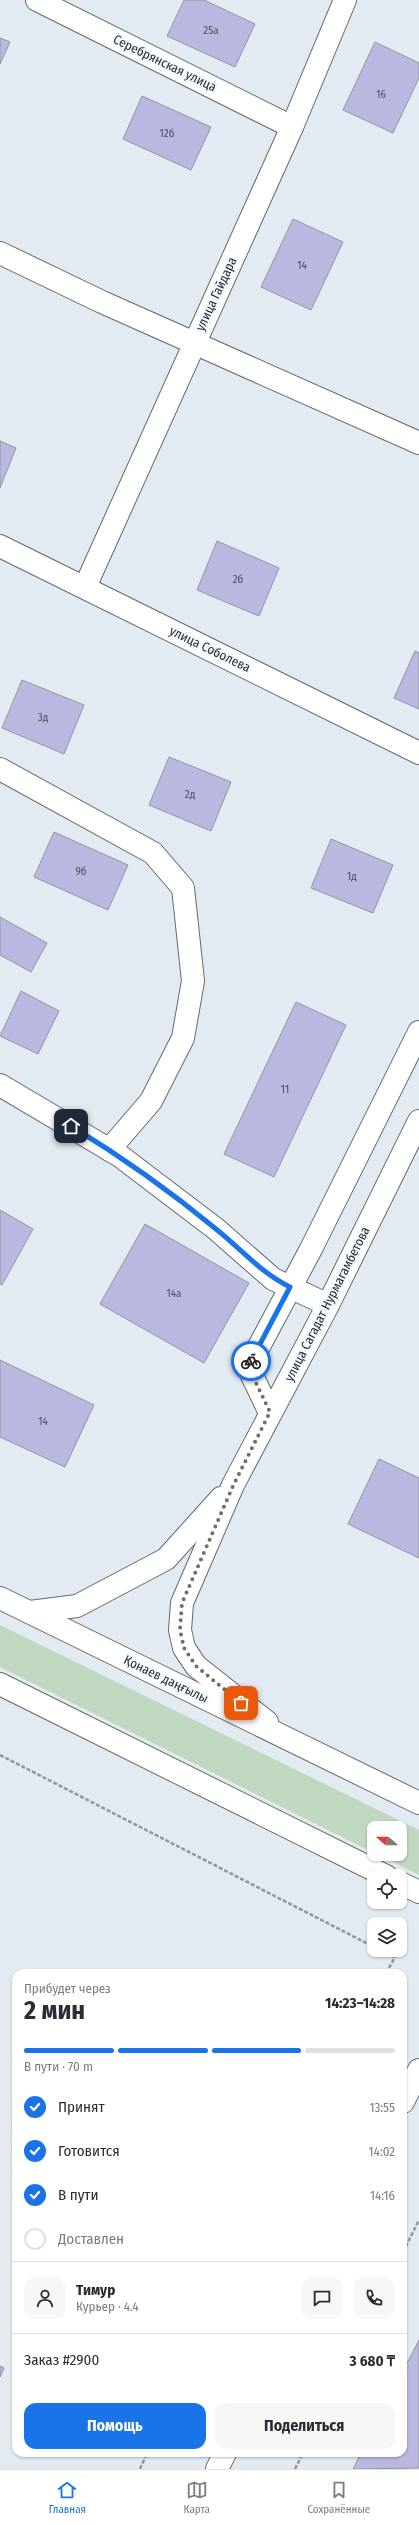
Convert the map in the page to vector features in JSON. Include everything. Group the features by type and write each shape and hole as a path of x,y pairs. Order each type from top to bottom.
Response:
{"street":[{"name":"Серебрянская улица","path":"37,0 292,127"},
{"name":"улица Гайдара","path":"85,588 194,341 292,127 345,0"},
{"path":"0,253 102,302 194,341 419,443"},
{"name":"улица Соболева","path":"0,546 419,753"},
{"path":"0,769 153,853 183,888 193,981 183,1038 151,1101 109,1150"},
{"path":"270,1412 248,1366 290,1287 419,1032"},
{"path":"0,1085 109,1150 216,1229 273,1279 328,1305"},
{"name":"улица Сагадат Нурмагамбетова","path":"294,1742 196,1666 184,1648 180,1630 182,1603 233,1486 270,1412 328,1305 419,1121"},
{"name":"улица Сагадат Нурмагамбетова","path":"30,1612 77,1606 109,1591 166,1559 233,1486"},
{"name":"Қонаев даңғылы","path":"0,1598 419,1802"},
{"path":"0,1684 372,1869"},
{"path":"407,1886 419,1892"},
{"path":"407,2094 419,2070"},
{"path":"217,2469 223,2457"}],"path":[{"path":"0,1755 367,1943"},
{"path":"388,1969 394,1957"},
{"path":"407,2244 419,2220"},
{"path":"140,2469 145,2457"},
{"path":"295,2469 301,2457"}],"green space":[{"path":"0,1625 401,1821 367,1821 367,1850 0,1667"},
{"path":"407,1824 419,1830 419,1875 391,1861 407,1861"}],"building":[{"path":"184,0 204,0 255,24 235,67 167,36"},
{"path":"0,38 10,42 0,64"},
{"path":"375,42 419,63 419,78 393,133 343,110"},
{"path":"142,96 211,127 191,170 123,139"},
{"path":"293,219 343,242 311,310 261,287"},
{"path":"0,441 16,448 0,488"},
{"path":"217,541 279,568 259,616 197,590"},
{"path":"415,651 419,653 419,709 394,698"},
{"path":"22,680 84,705 64,754 2,728"},
{"path":"169,757 231,782 211,831 149,805"},
{"path":"54,832 128,865 108,910 34,877"},
{"path":"331,839 393,865 373,913 311,888"},
{"path":"0,917 47,943 31,972 0,955"},
{"path":"21,991 59,1011 38,1054 0,1036"},
{"path":"296,1002 346,1025 274,1177 224,1154"},
{"path":"0,1210 33,1229 2,1285 0,1284"},
{"path":"145,1224 249,1283 204,1363 100,1304"},
{"path":"0,1360 94,1405 65,1467 0,1437"},
{"path":"379,1459 419,1478 419,1558 348,1524"},
{"path":"419,2340 419,2468 353,2469 359,2457 407,2457 407,2363"},
{"path":"0,2366 4,2368 0,2377"}],"way so far":[{"path":"241,1703 196,1666 184,1648 180,1630 182,1603 233,1486 256,1445 270,1412 248,1366 251,1361"}],"route":[{"path":"71,1126 120,1156 216,1229 273,1279 290,1287 271,1326 251,1361"}]}
